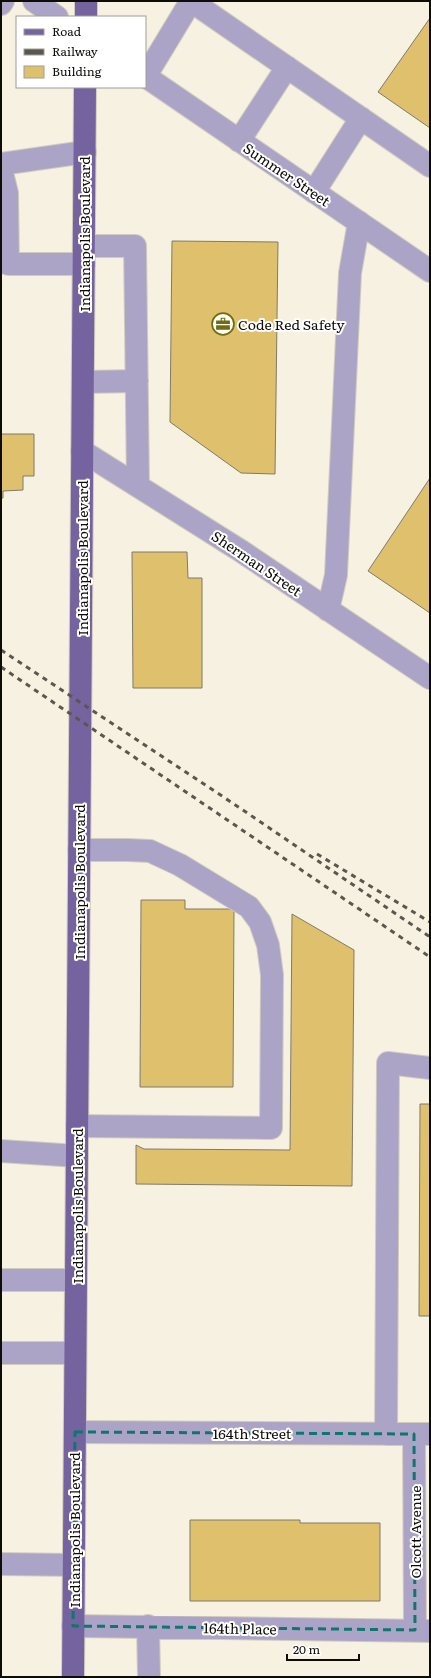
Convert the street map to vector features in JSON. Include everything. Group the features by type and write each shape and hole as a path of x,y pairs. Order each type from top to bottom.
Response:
{"main road":[{"path":"86,1 86,16"},
{"name":"Indianapolis Boulevard","path":"73,1677 85,88"}],"street":[{"path":"34,1 56,16"},
{"path":"146,75 191,1 430,166"},
{"path":"240,141 287,67"},
{"name":"Summer Street","path":"146,78 430,271"},
{"path":"314,192 361,118"},
{"path":"1,164 85,152"},
{"path":"1,169 7,193 8,264 84,255 135,246 138,486"},
{"path":"328,610 336,575 350,273 359,222"},
{"path":"83,382 137,381"},
{"name":"Sherman Street","path":"82,451 241,551 430,678"},
{"path":"77,1126 271,1128 272,975 268,945 260,922 249,907 180,865 150,851 79,850"},
{"path":"386,1434 388,1063 430,1068"},
{"path":"1,1151 77,1156"},
{"path":"1,1280 76,1280"},
{"path":"1,1352 75,1353"},
{"name":"164th Street","path":"75,1432 422,1434"},
{"name":"Olcott Avenue","path":"422,1434 422,1630"},
{"path":"1,1564 74,1565"},
{"name":"164th Place","path":"73,1626 422,1630"},
{"path":"148,1626 149,1677"}],"highlighted area":[{"path":"75,1432 414,1434 415,1630 73,1626"}],"building":[{"path":"430,18 430,128 378,92"},
{"path":"172,241 278,242 275,474 241,473 170,422"},
{"path":"1,434 34,434 34,476 23,476 23,490 3,491 3,498 1,498"},
{"path":"430,478 430,613 368,571"},
{"path":"132,552 187,552 188,578 202,578 202,688 133,688"},
{"path":"141,900 185,900 185,909 234,909 233,1087 140,1087"},
{"path":"292,914 354,950 352,1186 136,1184 136,1145 144,1149 290,1150"},
{"path":"420,1104 430,1104 430,1316 419,1316"},
{"path":"190,1520 300,1520 300,1523 380,1523 380,1601 190,1601"}],"railway":[{"path":"1,650 234,804 430,937"},
{"path":"1,667 430,957"},
{"path":"317,854 430,922"}],"place":[{"name":"Code Red Safety","path":"223,324"}]}
